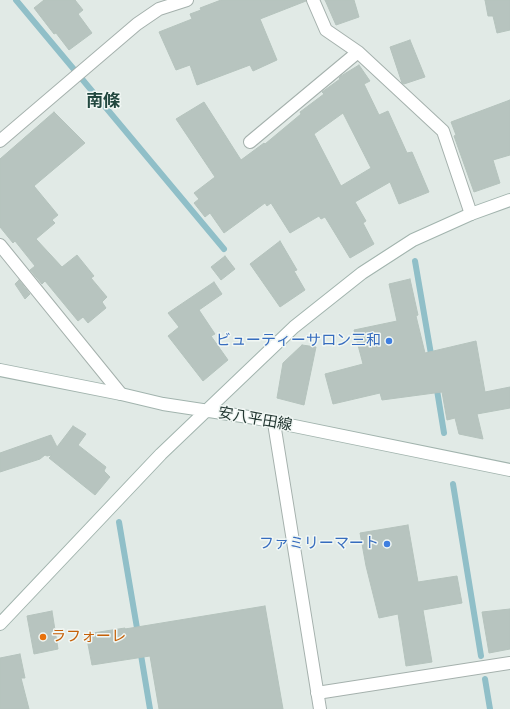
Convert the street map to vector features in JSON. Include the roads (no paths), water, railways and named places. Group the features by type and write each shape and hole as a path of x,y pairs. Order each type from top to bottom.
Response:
{"street":[{"path":"0,141 137,24 159,8 187,0"},
{"path":"314,0 326,30 358,52 443,131 471,214"},
{"path":"250,142 358,52"},
{"path":"0,624 161,454 294,328 362,273 413,240 471,214 510,200"},
{"path":"0,245 121,394"},
{"name":"安八平田線","path":"0,370 121,394 163,404 255,418 510,470"},
{"path":"274,422 320,709"},
{"path":"317,693 510,663"}],"waterway":[{"path":"16,0 224,249"},
{"path":"415,261 432,360"},
{"path":"436,384 444,433"},
{"path":"453,484 481,656"},
{"path":"119,522 138,634"},
{"path":"140,649 150,709"},
{"path":"485,679 490,709"}],"place":[{"name":"ビューティーサロン三和","path":"389,341"},
{"name":"ファミリーマート","path":"387,544"},
{"name":"ラフォーレ","path":"43,637"}],"district":[{"name":"南條","path":"103,102"}]}
